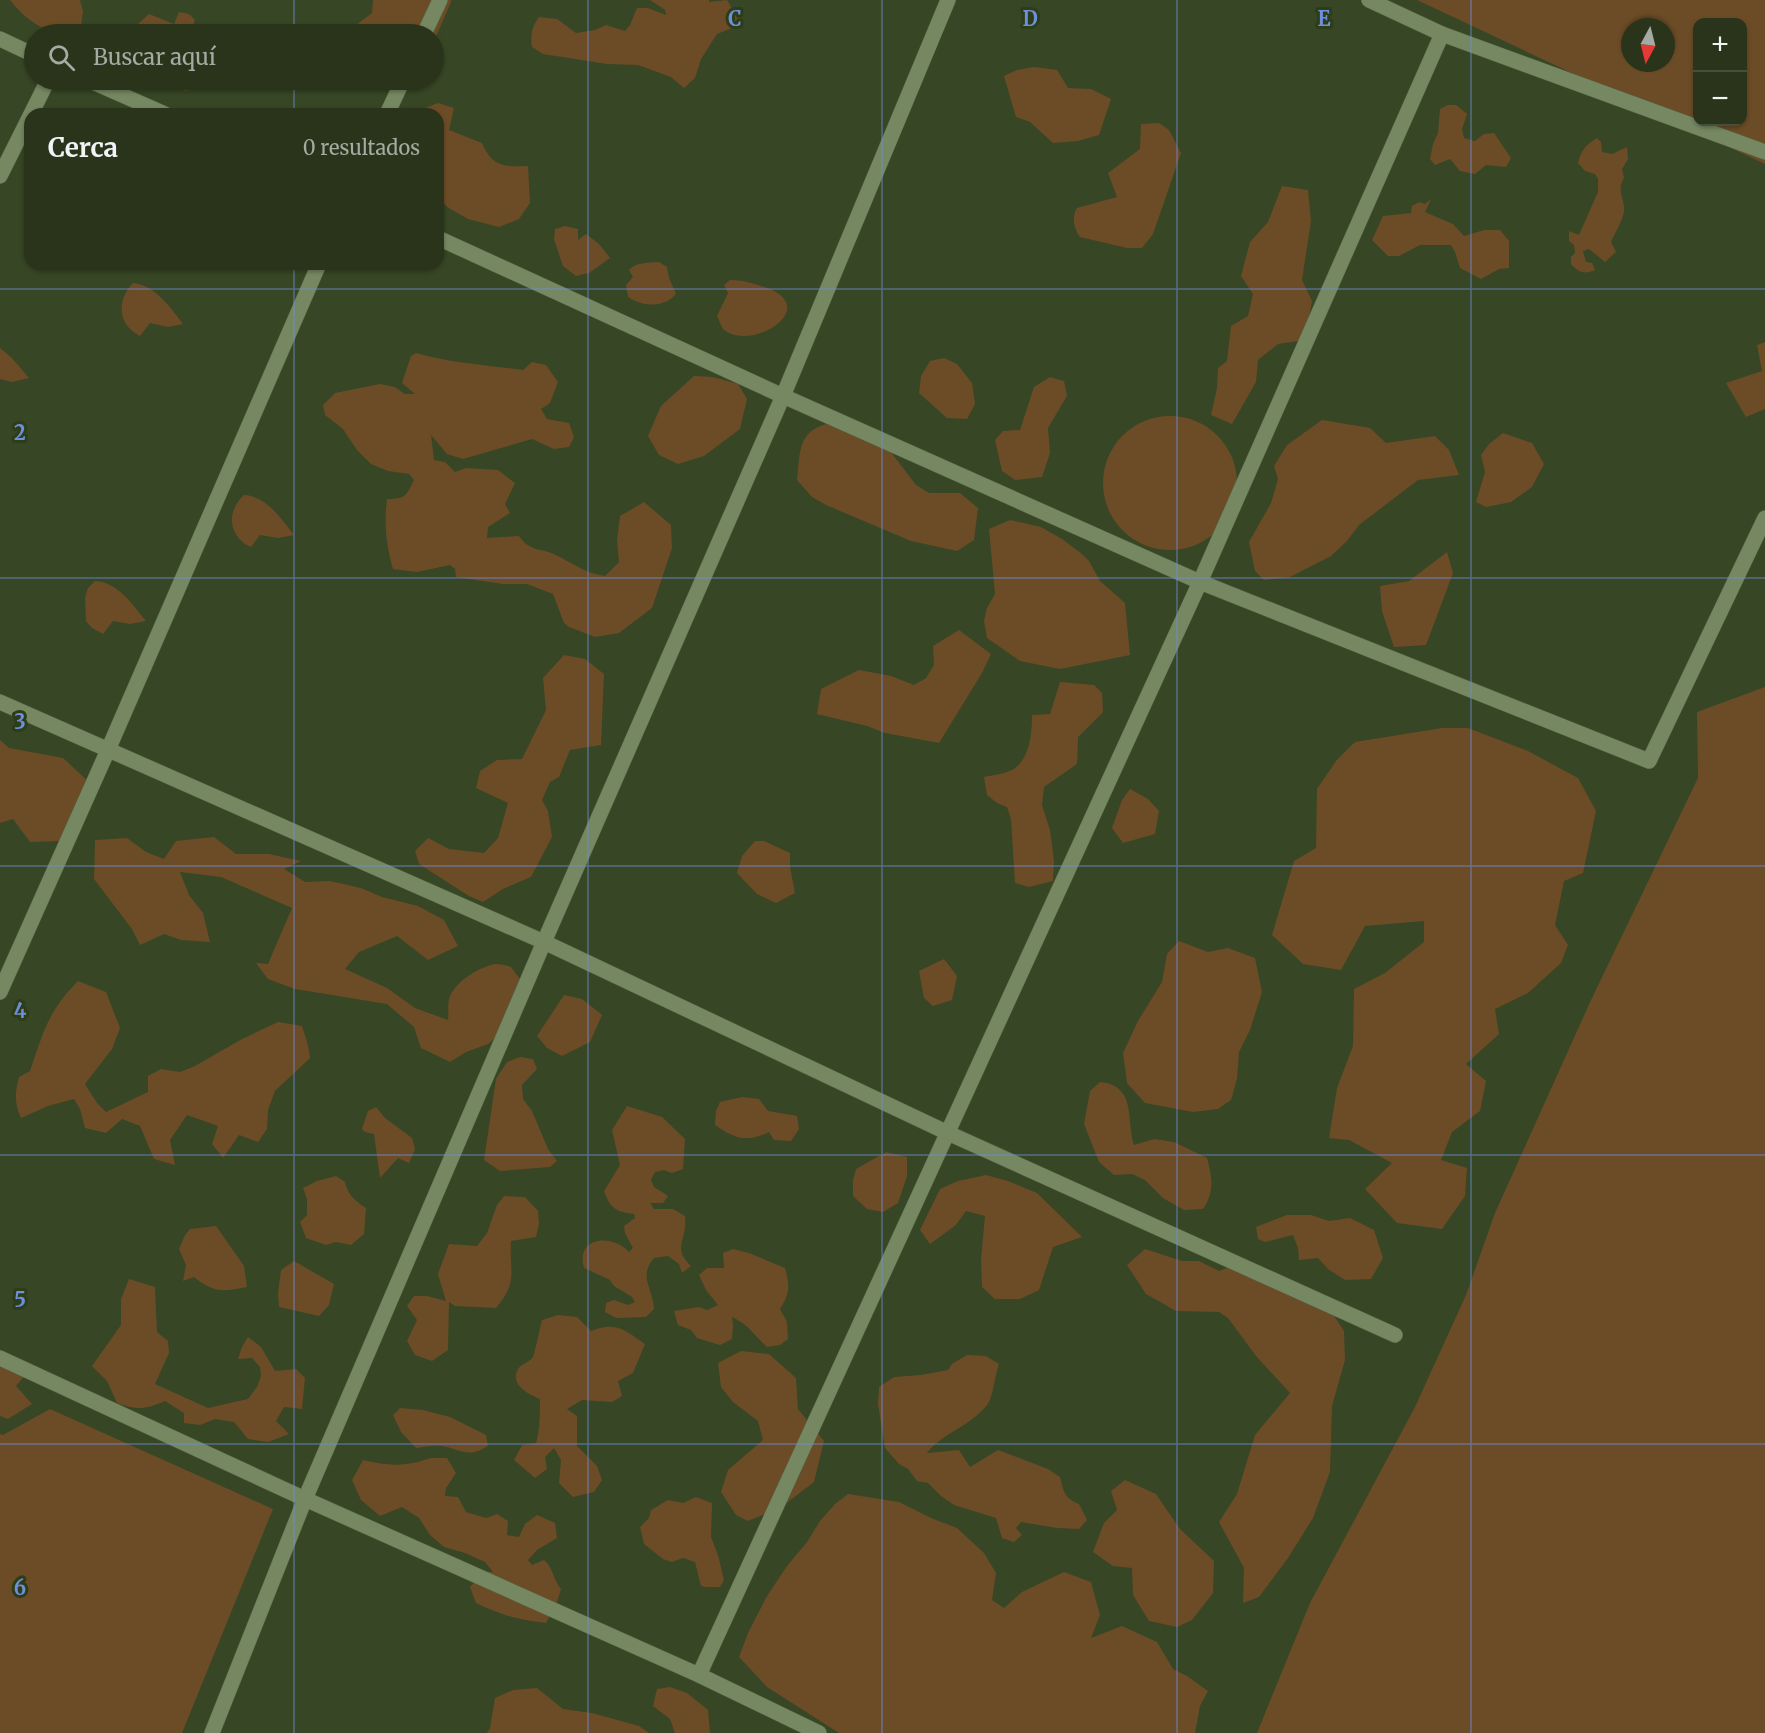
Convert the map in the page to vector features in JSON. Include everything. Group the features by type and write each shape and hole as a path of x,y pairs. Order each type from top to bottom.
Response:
{"street":[{"path":"429,24 440,0"},
{"path":"213,1733 305,1499 544,942 783,396 948,0"},
{"path":"1369,0 1442,34 1765,152"},
{"path":"699,1675 1200,582 1442,34"},
{"path":"0,39 24,50"},
{"path":"34,108 43,90"},
{"path":"111,90 151,108"},
{"path":"390,108 398,90"},
{"path":"0,176 24,127"},
{"path":"444,241 783,396 1200,582 1649,761 1765,518"},
{"path":"0,992 316,270"},
{"path":"0,702 544,942 948,1133 1395,1335"},
{"path":"0,1358 305,1499 699,1675 819,1733"}],"shaded area":[{"path":"10,0 80,0 83,11 81,24 36,24"},
{"path":"373,0 451,0 441,24 357,24 372,13"},
{"path":"650,0 709,0 709,2 727,0 738,19 732,28 717,34 701,59 695,78 684,88 671,77 638,65 607,64 543,54 532,47 532,31 539,17 557,19 576,33 595,30 606,25 625,31 637,8 648,8 666,15 665,10"},
{"path":"1417,0 1765,0 1765,164"},
{"path":"179,12 189,14 195,20 194,24 174,24"},
{"path":"149,14 174,24 138,24"},
{"path":"1034,67 1057,70 1068,88 1091,89 1111,99 1099,135 1078,141 1053,143 1030,122 1016,117 1004,76 1017,70"},
{"path":"438,103 454,108 449,130 482,143 490,157 500,164 528,166 530,203 519,219 499,227 468,219 447,207 444,203 444,108 425,108"},
{"path":"1448,105 1456,105 1467,114 1462,129 1464,138 1475,141 1484,134 1494,133 1511,158 1506,167 1486,165 1475,174 1460,171 1450,159 1435,165 1430,159 1438,133 1440,109"},
{"path":"1159,123 1169,130 1181,153 1153,234 1142,248 1127,248 1080,237 1074,223 1077,208 1117,197 1108,173 1140,149 1141,124"},
{"path":"1597,138 1601,142 1602,152 1612,154 1627,147 1628,159 1622,169 1624,178 1621,187 1624,214 1611,242 1616,252 1605,262 1589,249 1583,251 1586,262 1592,263 1595,270 1585,272 1579,271 1571,264 1571,257 1575,253 1574,245 1569,241 1569,231 1579,235 1598,192 1598,179 1595,174 1585,171 1578,163 1584,148"},
{"path":"1282,186 1308,190 1311,221 1302,280 1312,301 1305,340 1278,344 1258,360 1256,382 1232,424 1211,415 1217,388 1218,368 1227,361 1231,326 1248,316 1253,294 1241,276 1250,242 1268,222"},
{"path":"1431,199 1425,212 1453,224 1464,236 1484,230 1500,230 1509,241 1509,268 1499,269 1481,279 1460,268 1451,245 1420,245 1399,256 1388,256 1372,240 1383,216 1411,213 1412,206 1419,202 1425,204"},
{"path":"565,226 578,229 578,240 586,234 599,244 610,258 589,273 576,276 563,266 554,239 555,229"},
{"path":"659,262 667,267 676,294 666,302 659,304 640,303 628,297 626,285 633,277 629,270 639,264"},
{"path":"730,280 753,283 779,294 787,304 785,315 777,324 750,336 735,335 723,329 717,316 728,293 724,285"},
{"path":"133,283 155,292 183,324 168,327 150,323 140,336 133,331 124,319 122,305"},
{"path":"1765,342 1765,409 1746,417 1726,383 1762,371 1757,345"},
{"path":"0,348 29,378 12,382 0,379"},
{"path":"416,353 523,370 532,362 546,365 558,382 550,403 541,409 547,419 569,423 574,437 569,447 554,449 532,439 463,459 447,454 431,435 434,460 445,462 455,472 466,468 498,470 515,483 505,504 510,513 488,527 487,538 519,536 532,547 598,575 605,576 619,562 617,540 620,516 644,502 671,525 672,548 652,608 619,633 595,637 564,623 553,594 527,584 503,584 456,577 455,569 450,565 417,572 393,569 386,534 387,499 405,496 414,480 409,474 388,471 371,464 357,450 343,429 325,415 323,405 335,393 380,384 395,387 405,394 415,394 402,383 411,356"},
{"path":"944,358 957,364 972,383 975,404 967,419 947,418 919,393 921,376 930,361"},
{"path":"694,376 713,377 738,384 747,399 740,429 704,456 678,464 659,455 648,436 661,406"},
{"path":"1050,377 1064,381 1067,396 1048,428 1050,453 1042,477 1015,480 1002,471 995,440 1003,431 1020,430 1034,387"},
{"path":"1170,416 1196,421 1218,435 1232,457 1237,483 1232,509 1218,531 1196,545 1170,550 1144,545 1122,531 1108,509 1103,483 1108,457 1122,435 1144,421"},
{"path":"1322,420 1370,428 1386,443 1435,436 1449,450 1459,475 1418,480 1359,525 1347,541 1331,556 1290,577 1264,580 1255,571 1249,542 1271,503 1278,479 1274,466 1287,445"},
{"path":"826,424 884,443 916,485 929,493 960,493 978,508 974,540 957,551 911,541 812,497 797,480 800,453 810,433"},
{"path":"1503,433 1532,443 1544,464 1532,487 1511,502 1486,507 1476,502 1485,472 1481,455 1489,444"},
{"path":"244,495 252,496 266,504 294,535 278,538 260,535 251,547 243,543 234,530 232,516 238,501"},
{"path":"1010,520 1041,527 1062,539 1089,561 1100,581 1125,603 1130,655 1060,669 1020,661 987,638 984,621 987,608 995,594 989,529"},
{"path":"1447,552 1453,573 1426,645 1394,647 1382,611 1380,586 1409,581"},
{"path":"95,581 111,585 118,590 146,621 130,624 113,621 103,634 92,628 86,621 85,598 88,588"},
{"path":"959,630 991,654 982,673 939,743 885,733 867,726 817,714 821,689 859,670 891,676 914,685 926,678 934,665 933,646"},
{"path":"564,655 585,659 604,674 601,745 570,750 559,777 550,782 542,800 548,811 552,837 531,877 503,889 483,902 469,896 419,864 415,851 428,838 449,849 484,853 498,838 508,803 476,788 480,771 497,760 522,759 546,710 543,678"},
{"path":"1060,682 1094,685 1102,693 1103,712 1078,737 1077,764 1044,787 1042,805 1050,830 1054,861 1053,881 1029,887 1015,883 1011,819 1007,807 987,795 984,777 1012,770 1023,760 1029,746 1032,715 1050,714"},
{"path":"1765,687 1765,1733 1257,1733 1310,1603 1415,1407 1466,1295 1495,1213 1591,1000 1698,778 1697,712"},
{"path":"1442,728 1468,728 1528,751 1578,778 1596,811 1583,873 1564,881 1555,925 1568,945 1561,963 1528,993 1495,1009 1499,1034 1466,1064 1486,1081 1480,1111 1452,1132 1441,1160 1467,1168 1465,1196 1442,1229 1397,1223 1365,1189 1392,1163 1349,1140 1329,1138 1337,1088 1353,1046 1354,989 1385,973 1424,942 1424,921 1365,926 1341,970 1303,964 1272,935 1294,861 1316,848 1317,789 1336,761 1355,742"},
{"path":"0,740 9,748 63,758 91,784 79,825 59,841 30,842 13,819 0,823"},
{"path":"1130,789 1148,799 1159,811 1155,834 1123,843 1112,828 1122,800"},
{"path":"214,837 236,854 269,854 301,861 284,869 305,882 330,881 361,888 382,897 418,906 444,920 458,946 428,960 397,936 359,952 345,969 387,988 415,1008 448,1020 450,996 463,980 490,965 509,966 520,979 507,1028 488,1044 466,1052 450,1062 421,1048 414,1027 387,1004 295,989 268,979 256,963 268,964 292,908 221,877 180,872 189,895 203,913 210,942 181,940 164,934 140,945 132,929 94,879 95,840 127,838 146,852 164,859 176,841"},
{"path":"755,841 764,841 790,853 795,893 776,903 757,894 737,873 742,856"},
{"path":"1179,941 1208,952 1228,948 1255,958 1262,992 1250,1030 1239,1052 1237,1079 1231,1100 1218,1109 1193,1112 1145,1103 1127,1083 1123,1053 1138,1021 1162,982 1167,954"},
{"path":"944,959 957,976 952,1000 933,1006 924,998 919,971"},
{"path":"78,981 106,992 120,1028 112,1049 85,1084 97,1103 106,1112 148,1092 148,1076 161,1069 180,1072 195,1066 242,1039 278,1022 302,1026 310,1058 275,1091 268,1110 267,1129 258,1142 239,1135 223,1158 212,1144 218,1126 187,1115 170,1140 175,1165 154,1159 140,1126 122,1119 106,1133 85,1128 80,1109 74,1099 48,1106 21,1118 16,1098 19,1077 30,1071 53,1013"},
{"path":"564,995 582,999 602,1015 590,1042 562,1056 547,1048 537,1036"},
{"path":"520,1057 533,1059 537,1069 522,1085 523,1099 532,1111 548,1149 557,1161 550,1167 500,1171 484,1160 496,1079 507,1062"},
{"path":"1100,1082 1112,1085 1125,1097 1134,1145 1154,1139 1174,1142 1207,1158 1211,1190 1203,1209 1184,1210 1163,1198 1145,1180 1132,1174 1114,1175 1099,1162 1084,1124 1090,1091"},
{"path":"742,1097 759,1099 768,1111 797,1116 799,1129 791,1141 774,1140 769,1132 754,1138 741,1138 715,1125 716,1111 720,1102"},
{"path":"627,1106 662,1117 685,1139 683,1169 672,1173 664,1170 655,1172 651,1180 654,1187 668,1196 663,1203 650,1203 654,1209 673,1209 685,1216 681,1248 682,1254 691,1266 682,1273 679,1264 668,1256 654,1258 649,1265 647,1277 654,1309 646,1317 616,1318 605,1312 606,1303 614,1300 628,1305 635,1302 632,1297 614,1286 610,1280 584,1268 583,1258 585,1250 597,1241 614,1242 629,1252 633,1248 624,1226 635,1218 634,1214 623,1212 612,1206 604,1191 620,1165 612,1130"},
{"path":"376,1107 385,1118 412,1138 415,1149 409,1163 398,1158 380,1178 374,1134 362,1129 368,1111"},
{"path":"886,1152 907,1157 907,1176 898,1203 883,1212 867,1209 853,1196 856,1169"},
{"path":"986,1175 1037,1193 1082,1237 1053,1247 1039,1290 1020,1299 995,1299 982,1287 981,1259 985,1216 966,1211 956,1225 930,1244 920,1230 940,1189 958,1181"},
{"path":"336,1176 345,1182 352,1197 366,1208 364,1234 351,1245 336,1242 326,1245 306,1238 300,1222 307,1215 307,1199 303,1188"},
{"path":"504,1196 525,1197 538,1211 539,1224 536,1237 511,1241 511,1276 508,1290 496,1308 455,1306 449,1302 448,1350 432,1361 415,1355 407,1341 417,1320 407,1306 414,1296 427,1296 446,1301 438,1274 449,1244 477,1246 487,1233 497,1205"},
{"path":"1287,1215 1311,1215 1329,1221 1350,1218 1374,1230 1383,1258 1371,1279 1345,1280 1328,1269 1318,1258 1299,1260 1298,1248 1293,1235 1265,1242 1258,1239 1256,1227"},
{"path":"216,1226 244,1266 247,1287 219,1290 207,1286 194,1277 183,1281 186,1265 179,1249 185,1235 190,1229"},
{"path":"733,1249 785,1268 788,1289 780,1309 787,1322 788,1339 780,1345 767,1347 747,1327 732,1317 732,1339 720,1345 697,1338 691,1330 678,1325 674,1311 699,1307 707,1310 718,1305 706,1290 699,1275 707,1268 724,1268 723,1253"},
{"path":"1145,1249 1182,1261 1199,1261 1219,1271 1243,1262 1322,1297 1344,1331 1345,1360 1332,1406 1330,1472 1313,1518 1288,1558 1259,1597 1243,1603 1244,1568 1219,1522 1237,1494 1255,1435 1290,1393 1256,1356 1228,1318 1219,1312 1176,1311 1146,1294 1127,1265"},
{"path":"294,1261 334,1284 329,1305 319,1316 279,1307 281,1270"},
{"path":"129,1279 155,1287 157,1332 168,1341 169,1353 155,1384 208,1408 248,1399 257,1387 261,1376 260,1367 252,1358 238,1359 248,1337 261,1347 275,1371 296,1369 305,1378 302,1409 284,1407 276,1421 289,1434 268,1442 248,1439 234,1422 215,1419 200,1425 184,1423 184,1413 165,1401 141,1408 117,1403 107,1381 92,1366 121,1325 121,1299"},
{"path":"558,1315 577,1317 591,1331 607,1327 620,1328 645,1344 633,1373 618,1381 622,1396 612,1402 582,1400 567,1409 577,1416 577,1446 597,1466 602,1480 594,1492 573,1497 559,1483 561,1460 554,1448 545,1457 547,1469 535,1478 514,1460 522,1445 536,1443 540,1410 540,1399 518,1384 516,1375 519,1367 533,1357 542,1320"},
{"path":"741,1351 769,1354 796,1378 798,1409 824,1441 814,1482 780,1508 748,1521 736,1515 721,1492 728,1470 763,1440 758,1421 733,1402 721,1387 718,1363"},
{"path":"967,1355 986,1356 999,1364 989,1402 973,1419 940,1440 927,1453 959,1450 970,1467 998,1450 1048,1469 1060,1477 1067,1497 1079,1504 1087,1520 1079,1529 1021,1522 1016,1528 1022,1535 1014,1542 1002,1538 996,1518 954,1505 928,1483 917,1481 908,1469 899,1464 885,1448 878,1404 879,1387 894,1377 948,1370 952,1364"},
{"path":"0,1357 32,1367 16,1386 32,1404 8,1419 0,1416"},
{"path":"400,1408 423,1410 450,1417 486,1435 488,1446 469,1453 441,1446 416,1448 401,1432 393,1415"},
{"path":"50,1409 273,1509 182,1733 0,1733 0,1434 3,1435"},
{"path":"431,1458 447,1458 456,1473 446,1488 445,1496 458,1497 466,1512 486,1518 497,1514 508,1521 507,1535 519,1537 525,1524 537,1515 555,1523 557,1538 537,1550 528,1560 532,1565 544,1560 561,1589 546,1623 510,1616 476,1603 470,1587 484,1572 493,1572 485,1562 444,1547 430,1535 419,1518 402,1507 380,1516 361,1500 352,1480 363,1460 397,1465"},
{"path":"1125,1480 1156,1494 1180,1529 1214,1561 1213,1593 1192,1620 1177,1627 1149,1621 1133,1595 1132,1568 1113,1566 1093,1552 1104,1523 1117,1510 1111,1491"},
{"path":"848,1494 899,1502 957,1528 984,1553 996,1573 992,1600 1004,1608 1022,1592 1064,1572 1091,1582 1100,1615 1091,1638 1122,1626 1157,1642 1173,1669 1208,1691 1200,1706 1195,1733 839,1733 767,1687 739,1657 748,1633 767,1596 787,1566 807,1542 820,1521 835,1504"},
{"path":"696,1497 712,1503 711,1537 724,1580 720,1587 701,1586 695,1562 683,1558 672,1562 663,1559 644,1544 640,1527 649,1518 651,1510 668,1500 683,1503"},
{"path":"670,1687 687,1693 708,1710 710,1733 675,1733 670,1719 653,1706 657,1689"},
{"path":"537,1688 563,1709 592,1713 639,1726 649,1733 487,1733 490,1728 495,1698 513,1690"}]}
